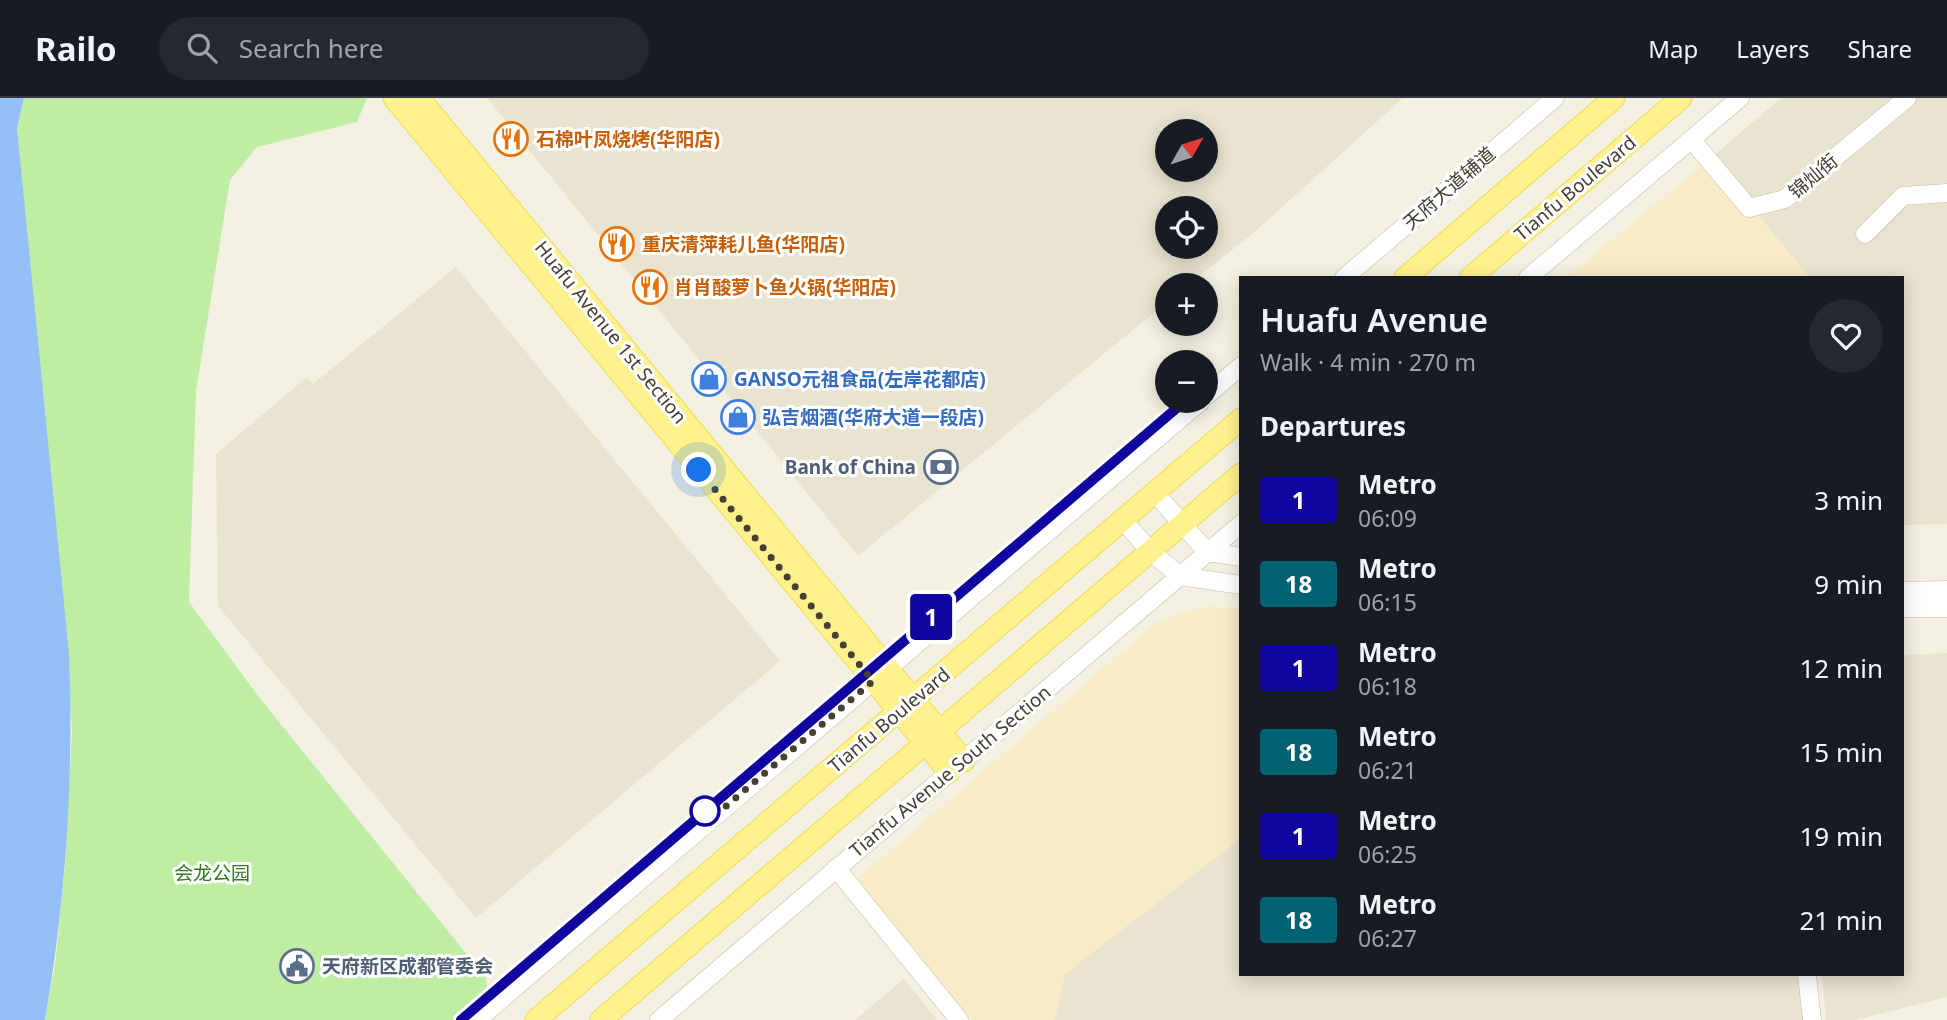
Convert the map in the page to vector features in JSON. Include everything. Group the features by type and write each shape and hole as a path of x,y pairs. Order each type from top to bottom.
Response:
{"main road":[{"path":"394,98 881,674"},
{"name":"Huafu Avenue 1st Section","path":"419,98 956,766"},
{"path":"1407,276 1614,98"},
{"name":"Tianfu Boulevard","path":"1472,276 1681,98"},
{"name":"Tianfu Boulevard","path":"536,1020 1239,421"},
{"path":"601,1020 1239,476"}],"street":[{"name":"天府大道辅道","path":"1346,276 1555,98"},
{"path":"1530,276 1740,98"},
{"name":"锦灿街","path":"1691,139 1749,208 1785,199 1907,98"},
{"path":"1865,234 1903,196 1947,193"},
{"path":"1218,386 1239,368"},
{"path":"477,1020 1187,413"},
{"path":"1155,493 1207,552 1239,557"},
{"path":"1123,520 1150,551 1180,576 1239,585"},
{"name":"Tianfu Avenue South Section","path":"659,1020 1239,526"},
{"path":"1904,591 1947,590"},
{"path":"1904,608 1947,608"},
{"path":"836,867 959,1020"},
{"path":"1807,976 1812,1020"}],"shaded area":[{"path":"487,98 1403,98 1251,235 1203,273 1155,273 1155,312 858,556"},
{"path":"1781,98 1947,98 1947,524 1904,525 1904,276 1808,276 1711,158"},
{"path":"1711,158 1808,276 1567,276"},
{"path":"456,267 780,661 476,918 218,606 216,454 307,377 313,384"},
{"path":"1207,606 1239,608 1239,840 1065,974 1055,1020 970,1020 856,880 1156,622"},
{"path":"1947,653 1947,997 1855,1020 1826,1020 1822,976 1904,976 1904,655"},
{"path":"1239,840 1239,976 1800,976 1807,1020 1055,1020 1064,974"},
{"path":"904,979 937,1020 855,1020"}],"green space":[{"name":"会龙公园","path":"24,98 367,98 357,122 257,147 230,180 196,391 189,602 258,696 486,978 488,997 460,1020 45,1020 56,957 65,866 72,729 17,127"}],"water":[{"path":"0,98 24,98 17,128 69,654 67,837 45,1020 0,1020"}],"metro line":[{"name":"1","path":"461,1020 1171,413"}],"place":[{"name":"石棉叶凤烧烤(华阳店)","path":"511,139"},
{"name":"重庆清萍耗儿鱼(华阳店)","path":"617,244"},
{"name":"肖肖酸萝卜鱼火锅(华阳店)","path":"650,287"},
{"name":"GANSO元祖食品(左岸花都店)","path":"709,379"},
{"name":"弘吉烟酒(华府大道一段店)","path":"738,417"},
{"name":"Bank of China","path":"941,467"},
{"name":"天府新区成都管委会","path":"297,966"}],"route":[{"path":"699,470 873,681 712,818 705,811"}]}
